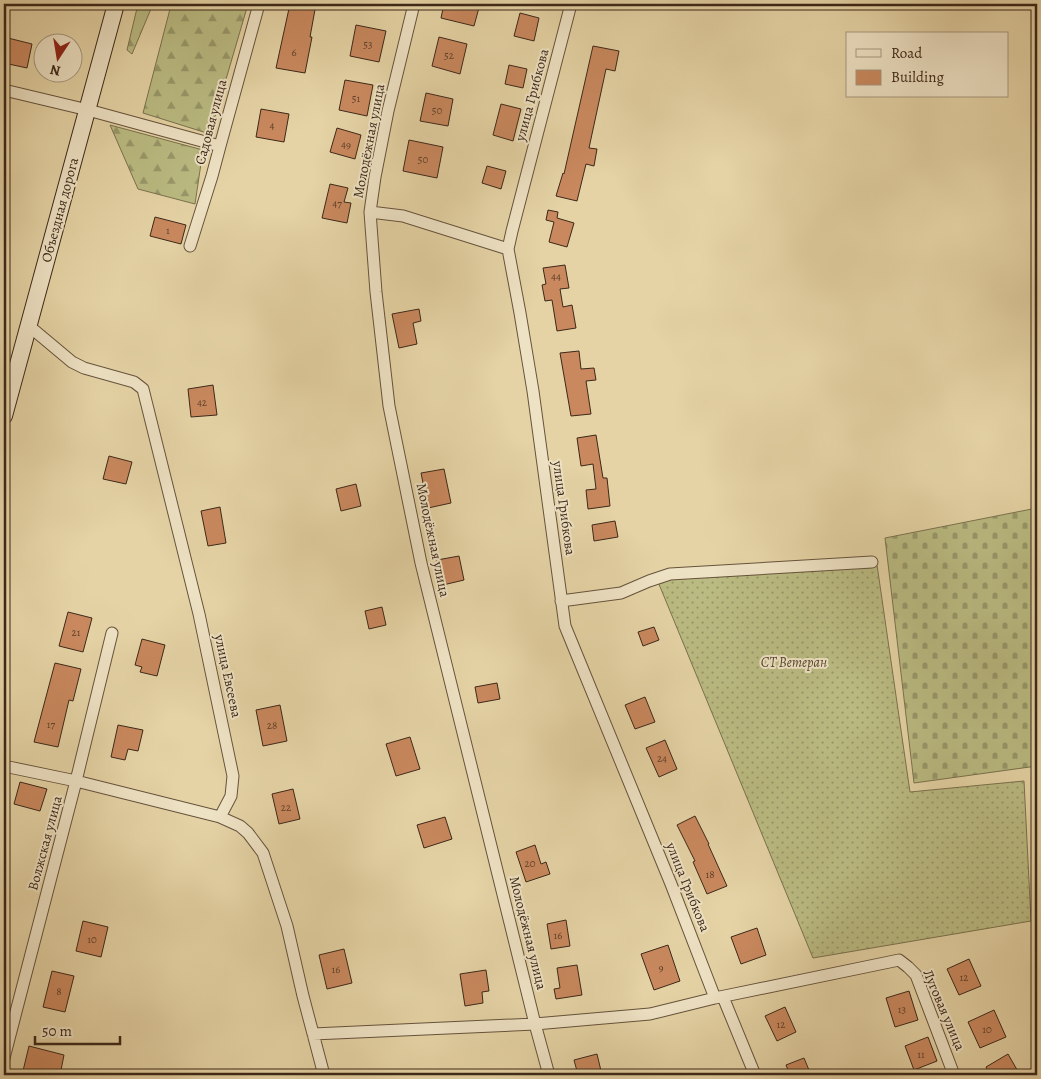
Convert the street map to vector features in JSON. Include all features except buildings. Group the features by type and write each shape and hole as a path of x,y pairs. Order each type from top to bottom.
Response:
{"main road":[{"name":"Объездная дорога","path":"4,416 116,4"}],"street":[{"name":"Садовая улица","path":"190,246 212,176 259,4"},
{"name":"Молодёжная улица","path":"414,4 388,111 370,212 376,292 389,406 421,563 549,1075"},
{"name":"улица Грибкова","path":"572,4 508,249 533,391 565,626 671,884 719,997 755,1075"},
{"path":"4,90 88,110 220,146"},
{"path":"370,212 403,216 508,249"},
{"name":"улица Евсеева","path":"29,326 72,362 84,368 134,382 143,389 199,614 233,776 231,796 220,817"},
{"path":"561,601 621,593 670,574 872,562"},
{"name":"Волжская улица","path":"4,1058 112,634"},
{"path":"4,766 76,781 220,817 240,826 248,833 263,852 287,926 324,1075"},
{"name":"Луговая улица","path":"719,997 898,960 916,975 954,1075"},
{"path":"313,1034 535,1024 650,1014 719,997"}],"green space":[{"path":"138,4 153,4 132,54 127,50"},
{"path":"164,4 248,4 210,134 143,113 170,9"},
{"path":"110,125 203,150 195,204 138,189"},
{"path":"1037,508 1037,766 914,783 885,538"},
{"name":"СТ Ветеран","path":"876,558 910,792 1024,781 1031,921 813,958 656,577"}]}
